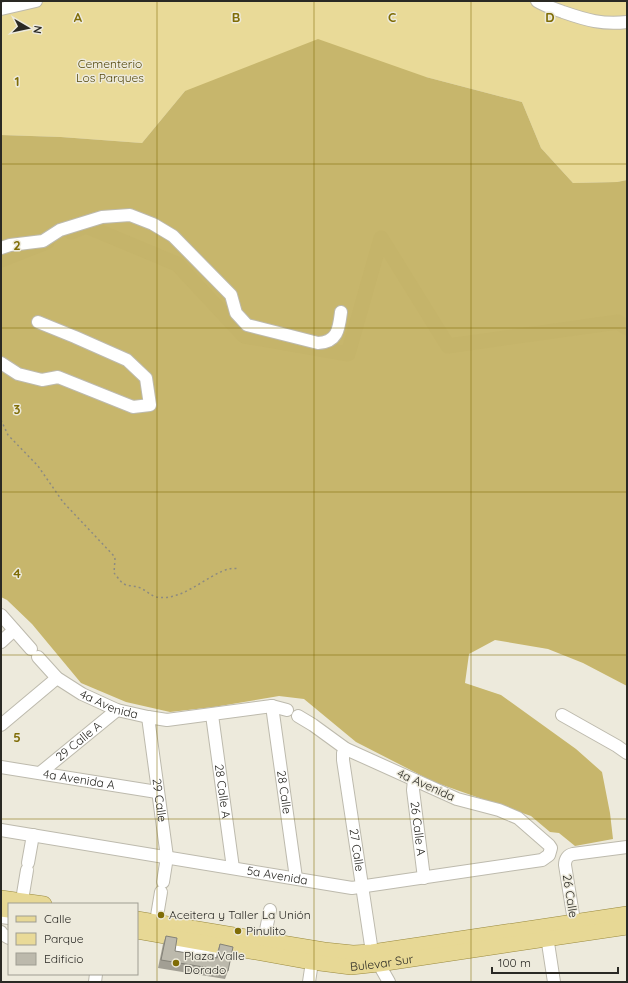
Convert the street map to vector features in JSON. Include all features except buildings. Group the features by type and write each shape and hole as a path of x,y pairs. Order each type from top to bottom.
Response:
{"main road":[{"path":"17,903 22,900 38,903"},
{"name":"Bulevar Sur","path":"138,931 312,962 351,966 375,958 576,928 627,914"},
{"name":"Bulevar Sur","path":"138,919 324,950 353,953 375,958"},
{"name":"Bulevar Sur","path":"576,928 627,927"}],"street":[{"path":"1,9 36,1"},
{"path":"537,1 579,18 598,23 614,24 627,22"},
{"path":"1,248 10,245 43,241 60,230 102,217 130,215 153,224 173,236 231,295 236,313 247,325 318,343 326,343 334,337 339,329 341,312"},
{"path":"1,364 18,374 42,380 58,377 133,407 150,405 146,378 127,360 38,322"},
{"name":"4a Avenida","path":"1,615 57,678 82,694 117,710 167,720 272,706 292,713 313,725 346,749 457,800 499,810 518,818 549,845 551,848 550,852"},
{"path":"1,642 14,630"},
{"path":"1,725 57,678"},
{"name":"28 Calle","path":"272,706 296,878"},
{"name":"29 Calle A","path":"40,774 117,710"},
{"name":"28 Calle A","path":"212,715 233,868"},
{"path":"562,715 627,753"},
{"name":"29 Calle","path":"148,717 167,857 156,922"},
{"name":"27 Calle","path":"346,749 343,753 343,760 361,887 375,958 389,982"},
{"name":"4a Avenida A","path":"1,767 157,792"},
{"name":"26 Calle A","path":"414,780 413,790 424,878"},
{"name":"5a Avenida","path":"1,830 352,888 542,860 547,857 550,852"},
{"path":"22,900 33,835"},
{"name":"26 Calle","path":"576,928 565,865 568,857 573,854 627,847"},
{"path":"264,940 270,910"},
{"path":"547,933 554,982"},
{"path":"309,982 312,962"}],"path":[{"path":"1,420 8,434 38,466 63,502 114,556 114,573 125,585 142,588 149,594 156,597 173,597 182,594 225,570 236,568 239,569"}],"green space":[{"name":"Cementerio Los Parques","path":"1,1 627,1 627,180 617,182 573,183 541,148 522,102 426,77 185,91 142,143 61,137 1,135"}],"shaded area":[{"path":"318,39 426,77 522,102 541,148 573,183 617,182 627,180 627,686 583,663 548,649 495,640 469,654 465,683 501,695 576,749 602,772 610,813 613,839 575,846 559,833 550,832 531,816 434,782 356,742 304,699 279,696 214,707 170,712 126,702 81,683 32,624 7,600 1,597 1,135 61,137 142,143 185,91"}],"waterway":[{"path":"71,232 86,226 177,264 244,336 348,354 381,238 448,346 618,322 627,328"},
{"path":"1,260 47,242"}],"place":[{"name":"Aceitera y Taller La Unión","path":"161,915"},
{"name":"Pinulito","path":"238,931"},
{"name":"Plaza Valle Dorado","path":"176,963"}]}
